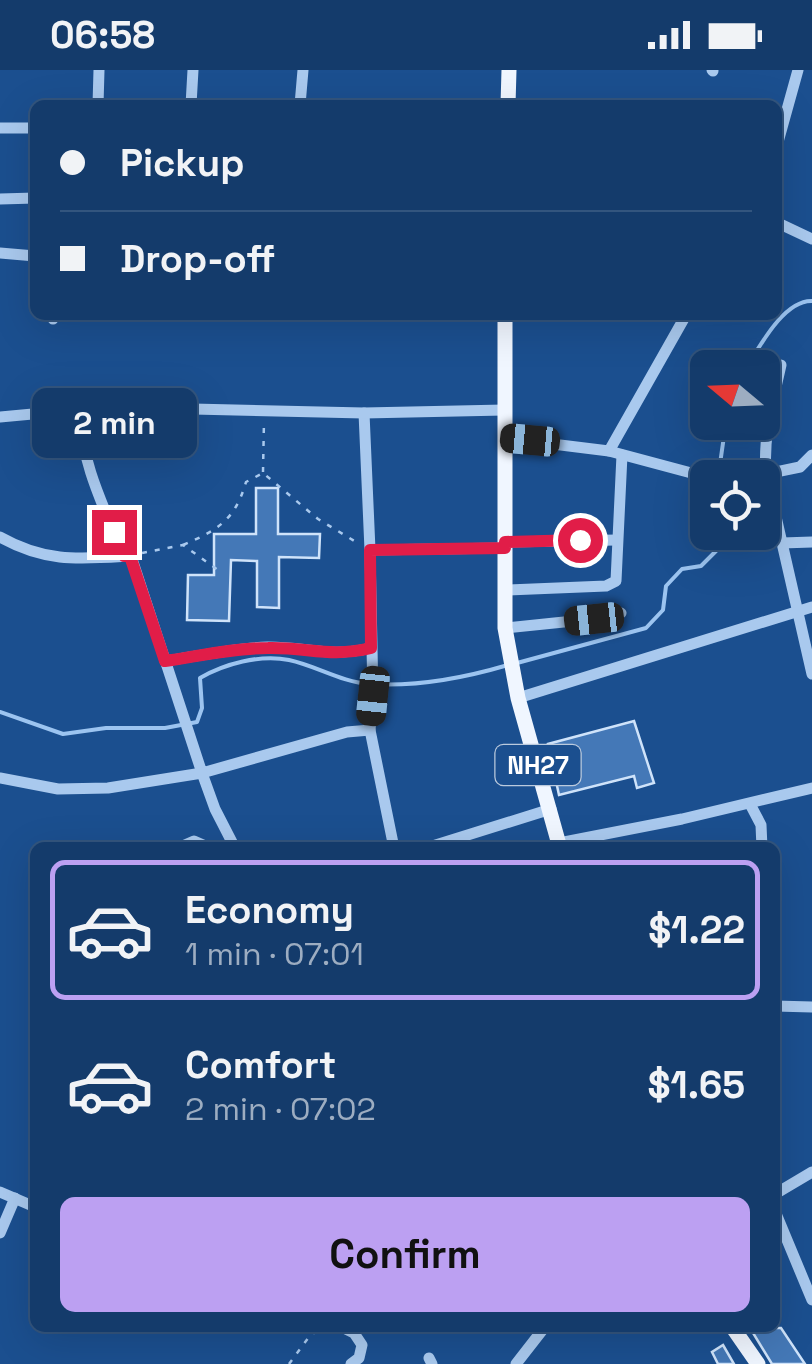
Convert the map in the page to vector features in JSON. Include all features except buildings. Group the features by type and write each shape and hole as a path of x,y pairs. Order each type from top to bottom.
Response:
{"main road":[{"path":"508,100 509,70"},
{"name":"NH27","path":"506,320 505,628 516,690 559,842"},
{"path":"736,1332 758,1364"}],"street":[{"path":"98,100 99,70"},
{"path":"192,100 193,70"},
{"path":"300,100 303,70"},
{"path":"782,128 798,70"},
{"path":"0,128 30,128"},
{"path":"0,199 30,198"},
{"path":"782,226 812,239"},
{"path":"0,253 30,256"},
{"path":"506,590 606,586 616,581 616,453 683,320"},
{"path":"766,460 767,426 781,365"},
{"path":"0,417 80,408 364,413 504,410"},
{"path":"80,408 87,458 128,556 215,809 232,842"},
{"path":"364,413 373,696 370,730 393,842"},
{"path":"504,438 616,453 690,472"},
{"path":"780,471 800,467 812,456"},
{"path":"780,534 812,674"},
{"path":"0,538 38,555 63,559 128,556"},
{"path":"370,550 617,540"},
{"path":"782,543 812,542"},
{"path":"516,690 812,606"},
{"path":"505,628 621,613"},
{"path":"165,661 269,648 324,654 371,648"},
{"path":"0,778 58,788 108,788 202,773 347,732 370,730"},
{"path":"574,842 812,788"},
{"path":"750,804 761,825 762,842"},
{"path":"445,842 550,809"},
{"path":"780,1006 812,1007"},
{"path":"780,1191 812,1172"},
{"path":"0,1192 30,1205"},
{"path":"0,1233 15,1198"},
{"path":"780,1223 812,1300"},
{"path":"351,1364 359,1358 362,1345 352,1332"},
{"path":"516,1364 541,1332"}],"path":[{"path":"264,410 264,473"},
{"path":"128,556 182,545 216,530 239,505 246,482 264,473"},
{"path":"264,473 318,518 370,550"},
{"path":"182,545 218,570"},
{"path":"289,1364 315,1332"}],"waterway":[{"path":"782,317 792,308 812,301"},
{"path":"758,350 780,320"},
{"path":"721,460 723,440"},
{"path":"517,663 646,628 663,610 666,586 682,569 701,566 716,550"},
{"path":"0,712 63,734 106,728 165,728 197,722 202,708 200,678 243,662 289,660 349,680 388,685 440,680 508,665"}],"route":[{"path":"114,532 124,556 130,556 165,661 269,648 346,654 371,648 370,550 505,548 505,542 580,540"}]}
